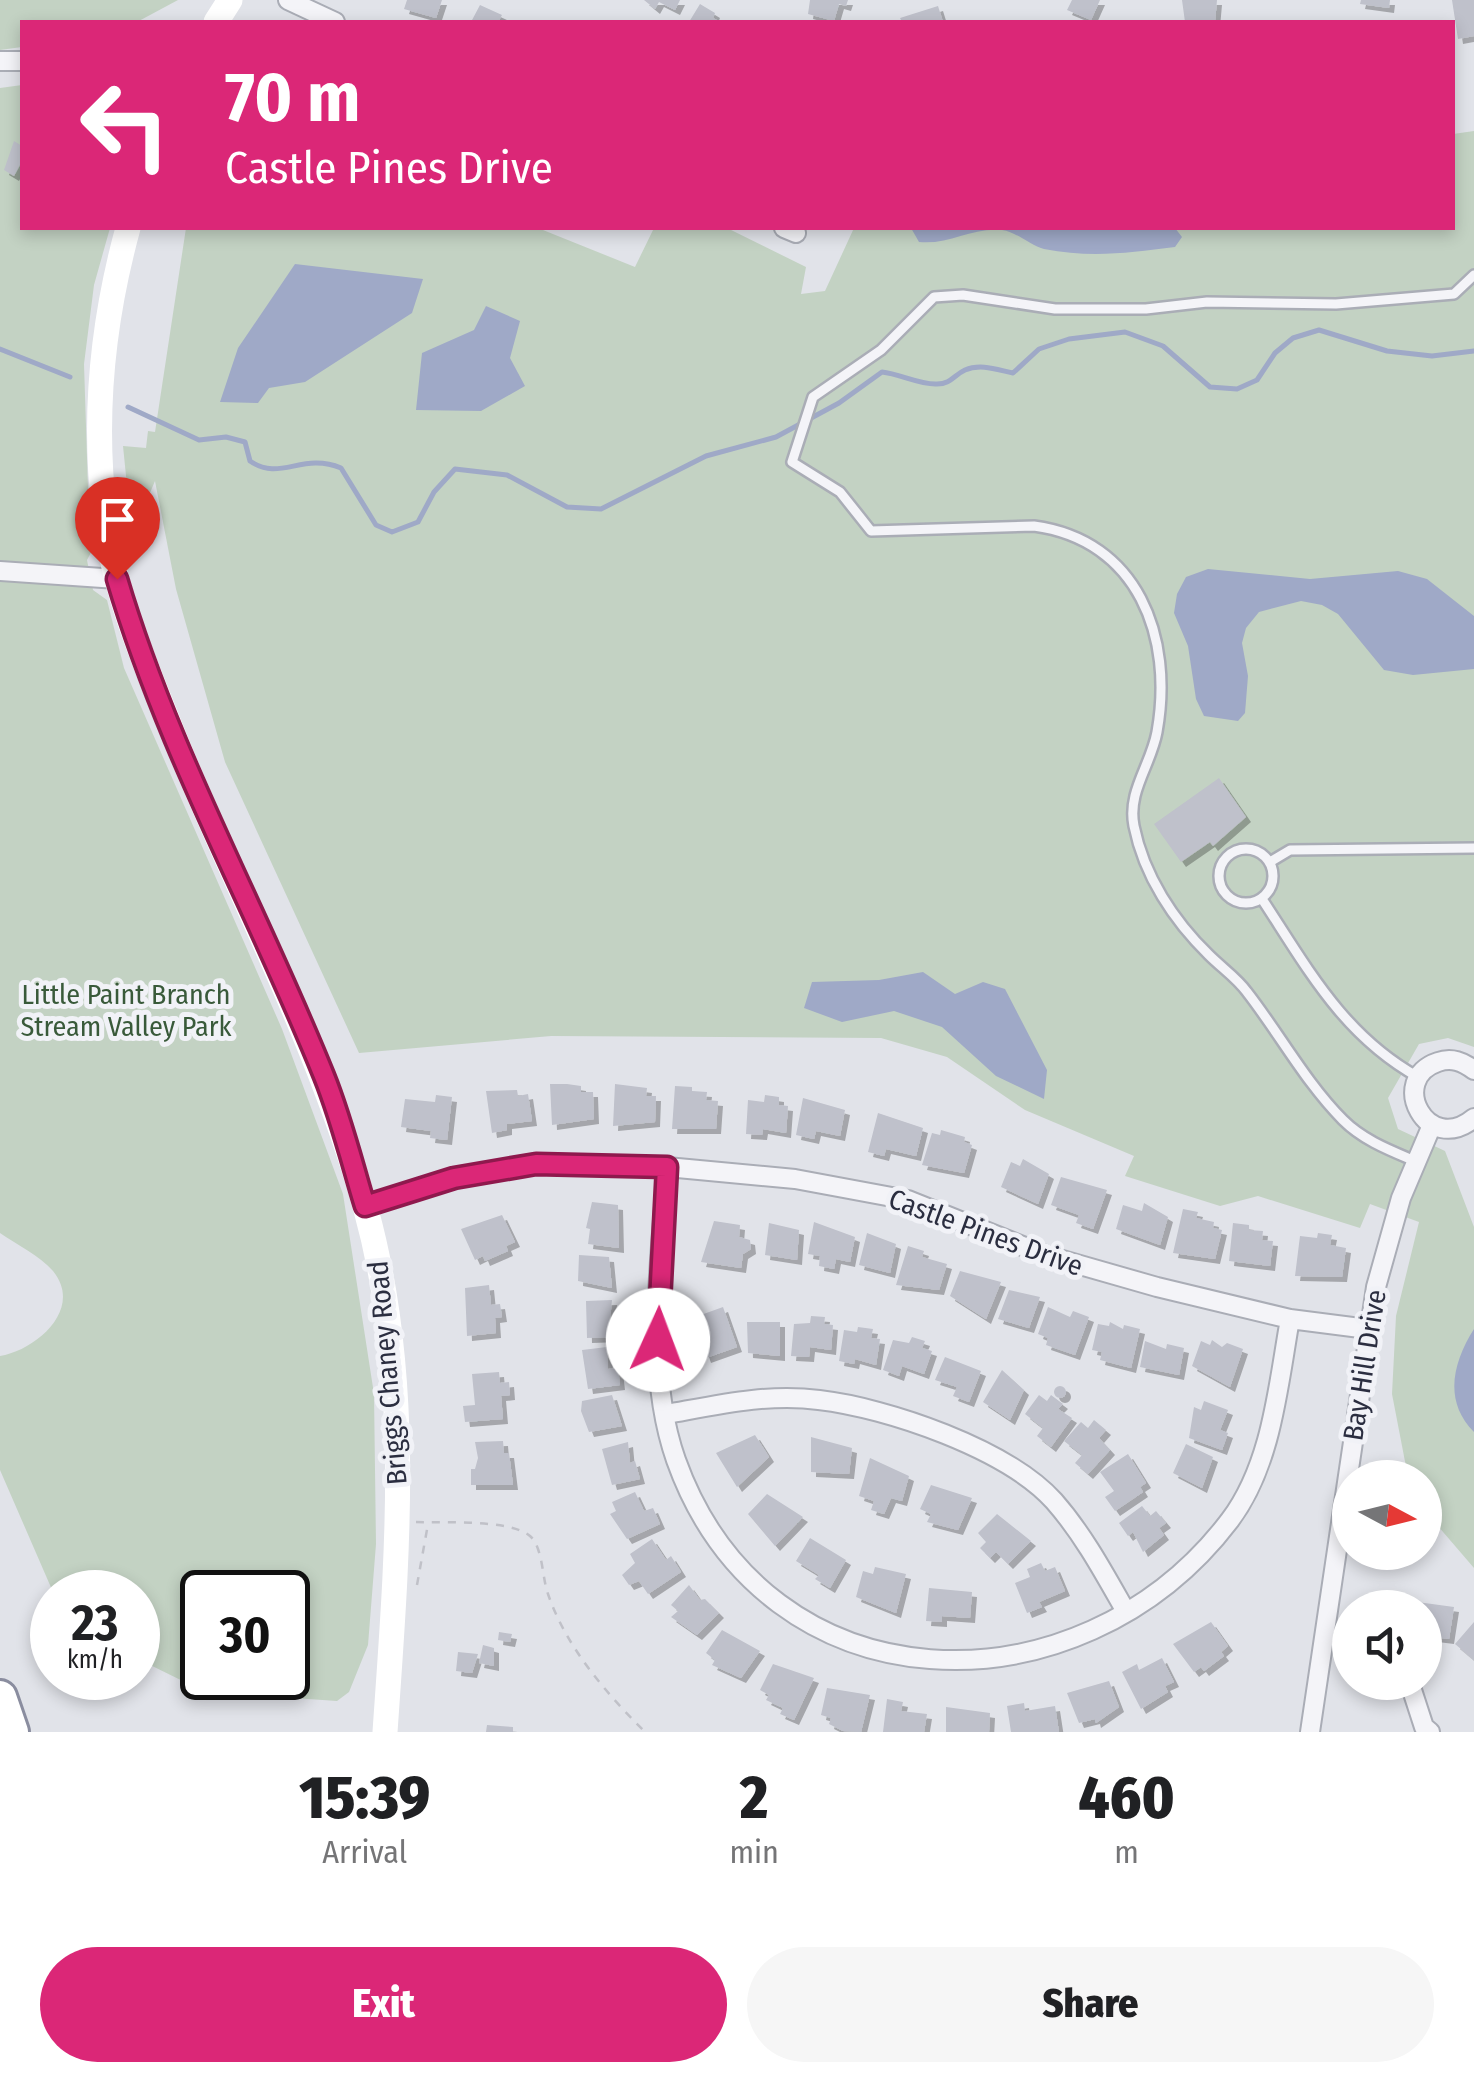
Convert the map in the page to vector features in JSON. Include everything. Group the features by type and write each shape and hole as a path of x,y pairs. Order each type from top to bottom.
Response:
{"highway":[{"path":"0,1696 12,1732"}],"main road":[{"name":"Briggs Chaney Road","path":"128,230 112,292 98,392 102,489 117,579 132,630 210,828 324,1076 378,1257 395,1390 398,1521 385,1732"}],"street":[{"path":"288,0 331,20"},
{"path":"0,571 117,579"},
{"path":"1471,1062 1444,1060 1418,1077 1414,1099 1432,1125 1453,1129 1474,1118"},
{"name":"Bay Hill Drive","path":"1310,1732 1368,1329 1388,1238 1415,1160 1432,1125"},
{"name":"Castle Pines Drive","path":"365,1206 454,1178 523,1165 667,1167 794,1179 908,1200 1086,1268 1290,1319 1368,1329"},
{"path":"667,1167 658,1340 675,1458 729,1558 760,1591 824,1633 910,1656 1007,1658 1068,1642 1181,1572 1231,1518 1241,1501 1275,1408 1290,1319"},
{"path":"667,1414 768,1398 819,1400 922,1427 978,1448 1054,1500 1098,1562 1125,1610"},
{"path":"1415,1700 1424,1727 1430,1732"}],"lane":[{"path":"1415,1160 1380,1146 1343,1120 1244,988 1166,908 1134,826 1134,794 1156,734 1161,673 1148,616 1129,573 1092,545 1060,529 1034,526 872,531 840,492 792,462 812,397 882,350 934,297 946,294 1055,309 1131,310 1207,302 1336,304 1454,294 1474,275"},
{"path":"1246,848 1270,862 1274,878 1262,899 1235,902 1222,889 1219,870 1229,855 1246,848"},
{"path":"1270,862 1290,850 1474,848"},
{"path":"1262,899 1356,1034 1380,1056 1418,1077"}],"path":[{"path":"398,1521 507,1527 528,1534 536,1543 554,1612 605,1691 645,1732"}],"green space":[{"path":"0,0 178,0 141,20 20,20 20,47 0,50"},
{"name":"Little Paint Branch Stream Valley Park","path":"20,85 20,230 109,230 94,285 84,364 88,489 96,543 87,560 93,590 107,600 124,668 282,1029 343,1194 374,1394 376,1544 368,1645 349,1692 337,1701 310,1699 310,1570 180,1570 180,1680 160,1670 160,1570 43,1570 0,1470 0,1356 28,1346 41,1336 52,1326 63,1299 53,1271 0,1233 0,88"},
{"path":"1474,131 1474,1047 1448,1038 1419,1044 1388,1098 1398,1129 1445,1151 1474,1227 1474,1568 1442,1531 1442,1460 1405,1460 1392,1394 1396,1316 1419,1222 1370,1204 1360,1228 1258,1196 1220,1206 1125,1176 1134,1156 1025,1110 947,1057 881,1038 551,1036 359,1053 225,762 176,589 155,481 132,535 123,446 146,448 148,431 155,432 186,230 543,230 635,267 653,230 731,230 806,267 801,294 825,291 853,230 1455,230 1455,134"}],"water":[{"path":"912,230 1002,230 940,241 919,242"},
{"path":"1002,230 1177,230 1182,237 1175,247 1094,254 1044,249"},
{"path":"295,264 423,279 412,313 305,382 269,388 258,403 220,402 238,348"},
{"path":"486,306 520,321 510,358 525,386 481,411 416,410 422,353 474,330"},
{"path":"1208,569 1310,579 1398,571 1427,579 1474,616 1474,669 1413,675 1384,670 1338,614 1322,605 1301,601 1259,612 1246,628 1242,643 1248,676 1245,713 1238,721 1204,716 1196,699 1188,646 1174,613 1177,594 1186,577"},
{"path":"923,972 955,994 983,982 1005,989 1047,1070 1044,1099 996,1076 942,1027 894,1011 842,1022 804,1008 812,982 879,980"},
{"path":"1474,1329 1474,1432 1458,1407 1455,1381 1461,1355"}],"building":[{"path":"407,0 442,0 436,18 404,9"},
{"path":"644,0 680,0 675,10 659,2 655,9"},
{"path":"810,0 848,0 846,6 839,4 834,20 808,14"},
{"path":"1072,0 1100,0 1091,20 1067,10"},
{"path":"1182,0 1217,0 1215,20 1185,20"},
{"path":"1361,0 1390,0 1389,8 1360,4"},
{"path":"1452,0 1474,0 1474,36 1458,39"},
{"path":"700,4 715,13 713,18 716,20 690,20"},
{"path":"480,5 502,15 499,20 472,20"},
{"path":"938,6 942,20 901,20"},
{"path":"14,141 20,145 20,165 14,176 4,170"},
{"path":"1219,778 1246,817 1213,846 1210,842 1181,862 1154,824"},
{"path":"550,1084 581,1086 581,1092 593,1092 594,1119 552,1125"},
{"path":"615,1084 647,1088 646,1096 656,1096 655,1122 613,1126"},
{"path":"675,1086 707,1092 706,1100 718,1101 716,1129 672,1129"},
{"path":"517,1090 518,1096 528,1094 532,1121 507,1124 507,1130 492,1133 486,1091"},
{"path":"436,1095 452,1097 447,1140 430,1138 431,1131 401,1127 405,1099 435,1102"},
{"path":"765,1095 779,1097 779,1105 788,1106 786,1133 763,1129 762,1135 746,1134 748,1100 764,1102"},
{"path":"803,1098 845,1110 840,1136 816,1131 814,1139 796,1135"},
{"path":"878,1113 923,1128 916,1156 886,1149 884,1156 868,1152"},
{"path":"941,1130 965,1137 964,1142 972,1145 964,1173 922,1165 932,1133 940,1135"},
{"path":"1023,1159 1049,1174 1038,1204 1001,1187 1011,1162 1020,1166"},
{"path":"1061,1177 1107,1190 1093,1229 1076,1223 1079,1215 1051,1205"},
{"path":"592,1202 618,1205 619,1248 588,1244 590,1229 586,1228"},
{"path":"1144,1203 1168,1217 1160,1245 1116,1229 1123,1205 1142,1211"},
{"path":"1183,1209 1198,1212 1196,1218 1214,1222 1213,1228 1222,1230 1215,1259 1173,1253"},
{"path":"502,1215 515,1242 506,1246 508,1251 485,1261 483,1256 475,1260 461,1229"},
{"path":"714,1221 740,1225 739,1237 750,1240 751,1249 743,1254 741,1268 701,1262"},
{"path":"814,1222 855,1237 850,1262 836,1259 834,1269 819,1266 820,1256 808,1254"},
{"path":"769,1223 799,1230 797,1260 765,1255"},
{"path":"1233,1223 1263,1231 1262,1240 1273,1241 1270,1266 1229,1261"},
{"path":"867,1233 896,1244 890,1273 859,1265"},
{"path":"1318,1233 1332,1235 1330,1245 1346,1248 1342,1277 1295,1276 1300,1236 1317,1238"},
{"path":"908,1246 924,1251 922,1257 947,1264 939,1290 896,1285"},
{"path":"579,1255 609,1257 612,1288 578,1281"},
{"path":"960,1271 1001,1282 986,1319 950,1296"},
{"path":"489,1285 491,1305 500,1304 502,1317 495,1318 496,1333 467,1336 465,1288"},
{"path":"1009,1290 1040,1297 1029,1328 998,1319"},
{"path":"612,1300 610,1320 616,1320 616,1337 587,1338 586,1301"},
{"path":"723,1307 737,1347 706,1358 701,1343 706,1341 698,1316"},
{"path":"1048,1307 1070,1317 1073,1311 1089,1317 1075,1355 1046,1345 1048,1338 1038,1334"},
{"path":"811,1316 825,1317 824,1324 833,1325 831,1350 810,1347 809,1357 791,1356 794,1324 810,1323"},
{"path":"747,1322 780,1322 780,1356 748,1353"},
{"path":"1110,1322 1123,1329 1124,1325 1140,1329 1131,1368 1100,1360 1102,1352 1092,1350 1098,1324 1109,1326"},
{"path":"858,1327 873,1329 871,1338 880,1339 876,1365 855,1359 854,1364 839,1361 844,1330 857,1332"},
{"path":"912,1337 925,1341 922,1348 932,1351 924,1374 902,1366 899,1376 883,1370 893,1340 909,1343"},
{"path":"1212,1340 1222,1347 1227,1343 1243,1349 1230,1387 1192,1366 1201,1341 1210,1345"},
{"path":"1145,1341 1166,1349 1167,1344 1184,1348 1179,1375 1140,1367"},
{"path":"607,1347 608,1369 618,1368 620,1385 588,1389 582,1350"},
{"path":"945,1357 981,1371 969,1402 953,1396 957,1387 935,1380"},
{"path":"1002,1370 1024,1390 1010,1420 983,1402"},
{"path":"499,1372 500,1383 509,1382 510,1395 501,1396 503,1419 465,1422 463,1406 475,1405 472,1374"},
{"path":"1060,1386 1066,1392 1060,1398 1054,1392"},
{"path":"612,1395 622,1426 589,1432 581,1411 582,1401"},
{"path":"1039,1395 1047,1401 1051,1395 1063,1404 1058,1409 1072,1418 1051,1447 1037,1436 1043,1428 1025,1414"},
{"path":"1204,1401 1228,1410 1220,1430 1228,1433 1222,1450 1189,1438 1194,1407 1201,1410"},
{"path":"1094,1420 1106,1430 1099,1438 1110,1450 1088,1474 1075,1463 1082,1455 1064,1441 1081,1422 1088,1428"},
{"path":"755,1435 769,1457 737,1487 716,1453"},
{"path":"811,1437 852,1448 849,1474 811,1472"},
{"path":"503,1441 504,1453 509,1453 513,1485 471,1485 471,1469 475,1469 478,1458 475,1442"},
{"path":"628,1442 630,1463 635,1461 640,1479 612,1485 602,1449"},
{"path":"1186,1444 1213,1457 1202,1488 1173,1473"},
{"path":"1128,1454 1146,1483 1140,1487 1143,1492 1115,1511 1105,1497 1114,1491 1100,1472"},
{"path":"870,1458 909,1476 902,1501 891,1498 884,1514 871,1510 874,1501 859,1496"},
{"path":"931,1485 972,1498 958,1530 927,1522 931,1514 920,1509"},
{"path":"635,1492 644,1511 653,1508 660,1524 627,1539 610,1514 616,1511 612,1502"},
{"path":"767,1494 803,1517 775,1546 748,1514"},
{"path":"1142,1506 1150,1516 1156,1511 1166,1523 1159,1528 1164,1535 1143,1552 1133,1532 1128,1536 1119,1523"},
{"path":"997,1514 1031,1541 1008,1564 996,1552 990,1558 980,1548 986,1542 978,1533"},
{"path":"810,1538 846,1560 830,1588 815,1579 819,1575 796,1561"},
{"path":"652,1539 666,1560 671,1556 681,1572 648,1594 639,1581 629,1585 622,1575 635,1563 630,1554"},
{"path":"1041,1563 1045,1571 1055,1567 1065,1591 1039,1602 1042,1607 1027,1613 1015,1583 1030,1577 1027,1569"},
{"path":"875,1567 906,1574 896,1613 856,1597 863,1571 873,1574"},
{"path":"689,1585 700,1600 705,1599 719,1613 697,1635 671,1617 678,1611 671,1605"},
{"path":"929,1588 972,1592 970,1618 942,1616 942,1622 926,1621"},
{"path":"1442,1605 1454,1607 1449,1639 1442,1638"},
{"path":"1211,1622 1228,1646 1221,1652 1224,1656 1204,1671 1201,1667 1194,1672 1173,1644"},
{"path":"1474,1622 1474,1660 1455,1644"},
{"path":"722,1630 760,1651 741,1678 712,1665 715,1660 706,1653"},
{"path":"499,1632 512,1634 510,1642 498,1640"},
{"path":"483,1645 494,1648 494,1666 479,1663"},
{"path":"458,1652 478,1654 472,1673 456,1671"},
{"path":"1162,1658 1174,1682 1165,1686 1168,1692 1141,1709 1122,1672 1137,1664 1139,1670"},
{"path":"773,1664 814,1678 794,1720 780,1714 783,1708 766,1700 769,1695 760,1690"},
{"path":"1109,1681 1119,1707 1096,1723 1095,1719 1079,1723 1067,1693"},
{"path":"827,1688 870,1695 861,1732 843,1731 829,1724 831,1718 821,1715"},
{"path":"887,1699 903,1702 901,1711 927,1714 924,1732 883,1732"},
{"path":"1024,1703 1025,1711 1055,1706 1059,1732 1011,1732 1007,1706"},
{"path":"946,1707 990,1713 989,1732 946,1732"},
{"path":"487,1725 513,1727 513,1732 486,1732"}],"waterway":[{"path":"128,407 199,440 226,437 245,442 250,461 261,467 315,463 341,468 376,525 392,532 418,522 434,492 455,469 507,475 567,507 601,509 706,456 776,437 839,403 882,372 937,384 977,367 1013,373 1039,349 1069,339 1125,332 1163,346 1210,387 1237,389 1257,380 1275,353 1293,338 1319,330 1387,351 1432,356 1474,351"},
{"path":"0,349 70,377"}],"route":[{"path":"117,579 132,630 210,828 324,1076 365,1206 496,1169 536,1164 667,1167 658,1340"}]}
